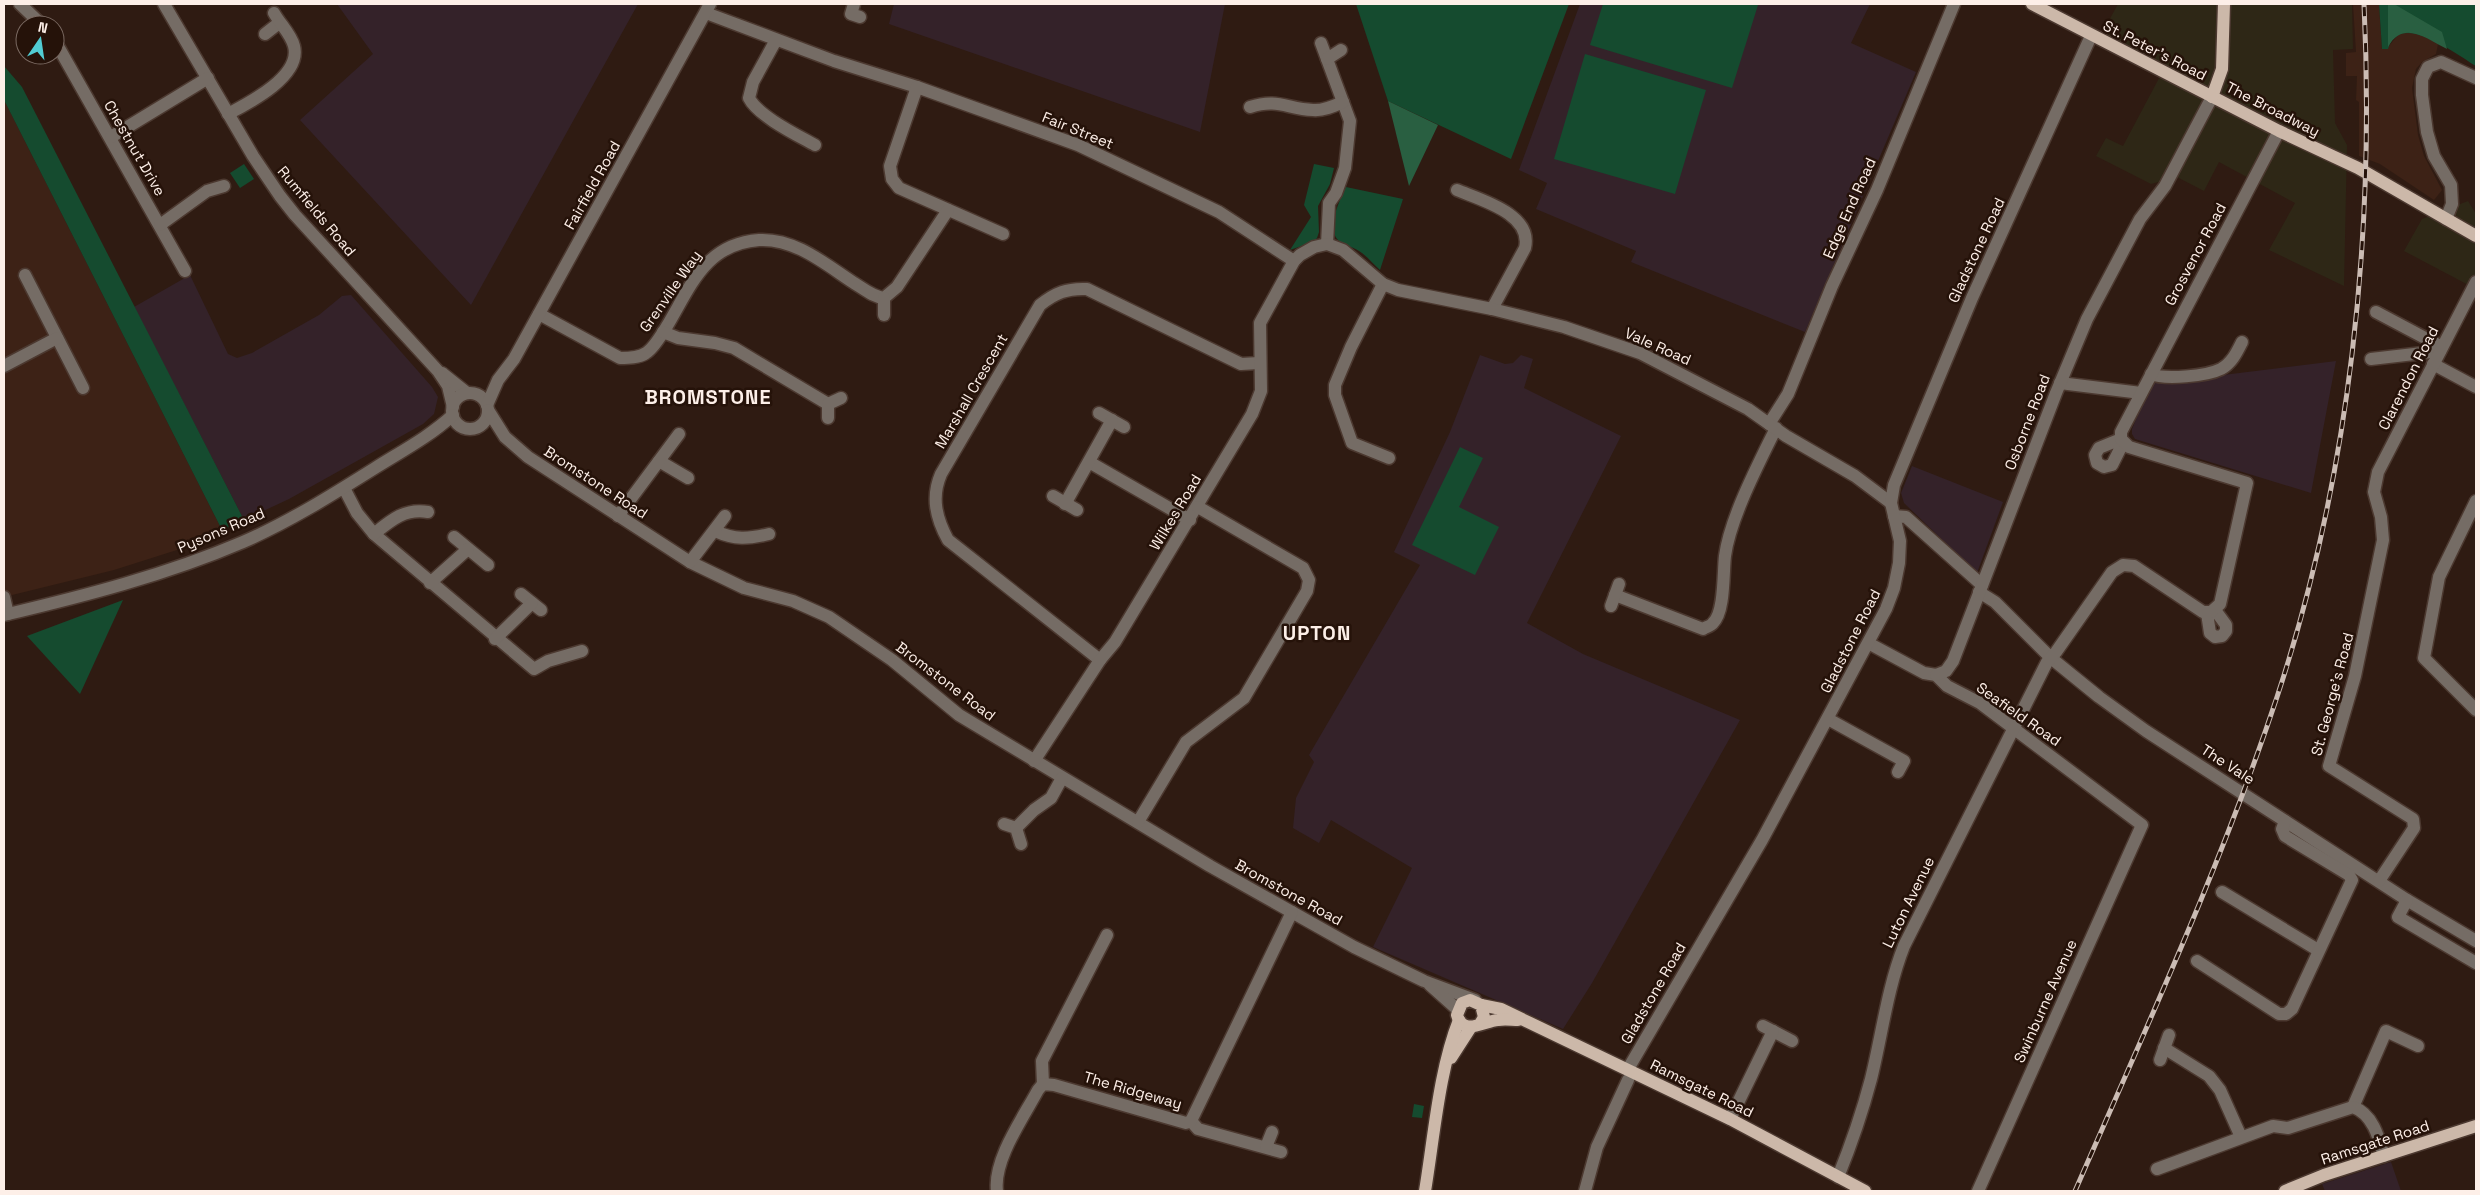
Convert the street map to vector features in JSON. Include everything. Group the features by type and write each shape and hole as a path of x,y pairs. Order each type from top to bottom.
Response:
{"main road":[{"name":"St. Peter's Road","path":"2032,4 2091,36 2212,96"},
{"path":"2212,96 2222,68 2224,4"},
{"name":"The Broadway","path":"2212,96 2278,131 2358,168 2476,236"},
{"path":"1425,1191 1451,1038 1458,1015 1466,1001 1478,1003 1484,1017 1475,1026 1447,1064"},
{"name":"Ramsgate Road","path":"1478,1003 1501,1009 1628,1074 1730,1119 1865,1191"},
{"path":"1458,1015 1464,1025 1475,1026"},
{"name":"Ramsgate Road","path":"1475,1026 1497,1020 1521,1020"},
{"name":"Ramsgate Road","path":"2285,1191 2324,1175 2476,1126"}],"street":[{"path":"20,4 32,15"},
{"name":"Rumfields Road","path":"164,4 264,174 296,215 438,371 448,386 453,411"},
{"path":"854,4 851,14 860,17"},
{"name":"Edge End Road","path":"1615,595 1703,629 1714,623 1719,612 1725,554 1732,529 1832,286 1877,190 1954,4"},
{"name":"Fair Street","path":"708,8 776,40 917,87 1078,145 1219,212 1294,261"},
{"name":"Fairfield Road","path":"487,407 498,380 514,359 708,8"},
{"path":"228,114 266,92 288,71 295,58 295,46 276,18 264,34"},
{"name":"Gladstone Road","path":"1585,1191 1597,1147 1628,1074 1762,840 1870,644 1894,588 1899,563 1900,541 1891,504 1894,485 1972,298 2091,36"},
{"path":"776,40 753,82 749,98 752,105 784,133 815,145"},
{"path":"1321,43 1350,121 1349,143 1344,168 1336,193 1329,203 1327,244"},
{"path":"1327,59 1341,50"},
{"name":"Chestnut Drive","path":"65,58 185,271"},
{"path":"2446,219 2452,204 2451,185 2434,156 2427,132 2422,96 2422,79 2428,67 2441,62 2450,64 2476,78"},
{"path":"111,137 208,78"},
{"path":"917,87 890,166 892,179 899,188 1002,234"},
{"name":"The Broadway","path":"2165,186 2212,96"},
{"path":"1250,106 1263,103 1279,103 1314,110 1343,102"},
{"name":"Grosvenor Road","path":"2211,612 2220,604 2247,483 2135,449 2122,441 2121,432 2278,131"},
{"path":"160,225 207,191 224,186"},
{"name":"Osborne Road","path":"1936,675 1946,671 1953,661 2060,383 2087,319 2140,219 2165,186"},
{"path":"1466,190 1509,214 1520,223 1527,239 1525,248 1492,309"},
{"path":"884,315 884,298 897,287 948,210"},
{"name":"Grenville Way","path":"539,314 620,358 632,358 646,353 663,332 698,274 712,257 732,246 758,240 781,241 789,244 810,254 877,297 884,298"},
{"path":"1294,261 1314,247 1327,244 1343,250 1383,284 1343,364 1336,385 1337,400 1348,447 1389,458"},
{"name":"Wilkes Road","path":"1034,761 1100,660 1115,642 1252,414 1261,391 1259,363 1260,323 1294,261"},
{"path":"25,275 83,388"},
{"name":"Clarendon Road","path":"2374,492 2378,472 2476,282"},
{"name":"Vale Road","path":"1383,284 1398,290 1492,309 1564,327 1640,353 1748,409 1855,476 1891,504"},
{"name":"Marshall Crescent","path":"1100,660 948,540 939,523 935,503 937,484 941,474 1040,305 1053,294 1072,288 1086,289 1241,364 1259,363"},
{"path":"2376,312 2441,349"},
{"path":"663,332 678,338 715,343 734,348 828,404"},
{"path":"4,366 57,338"},
{"path":"2150,374 2163,378 2211,373 2222,369 2234,357 2242,342"},
{"path":"2371,359 2441,349"},
{"path":"2433,364 2476,387"},
{"name":"Rumfields Road","path":"438,371 471,394"},
{"name":"Fairfield Road","path":"471,394 498,380"},
{"path":"2060,383 2141,393"},
{"path":"471,394 484,399 487,407 486,419 478,427 462,427 453,411 458,398 471,394"},
{"path":"828,404 841,398"},
{"path":"828,404 828,418"},
{"name":"Bromstone Road","path":"487,407 505,437 528,457 690,562 744,588 793,601 829,617 892,660 959,715 1062,778 1354,947 1424,981 1478,1003"},
{"name":"Pysons Road","path":"6,614 76,599 215,552 268,530 344,488 432,434 453,411"},
{"path":"1099,413 1124,427"},
{"path":"1065,504 1112,420"},
{"name":"Pysons Road","path":"432,434 462,427"},
{"name":"Bromstone Road","path":"478,427 505,437"},
{"path":"618,516 678,434"},
{"path":"659,461 688,478"},
{"path":"1088,462 1190,520"},
{"path":"344,488 357,513 374,534 495,639 534,669 548,661 582,651"},
{"name":"St. George's Road","path":"2374,492 2381,517 2383,540 2356,676 2329,766 2413,819 2414,828 2379,881"},
{"path":"1053,496 1077,510"},
{"path":"2476,501 2472,522 2439,578 2424,658 2476,710"},
{"path":"1138,822 1186,742 1244,698 1307,591 1309,580 1303,568 1198,506"},
{"path":"374,534 406,512 416,510 428,512"},
{"path":"690,562 725,516"},
{"path":"1894,516 1906,517 1980,588"},
{"path":"715,531 728,537 743,539 768,534"},
{"path":"454,537 488,566"},
{"path":"430,583 468,549"},
{"name":"Luton Avenue","path":"1838,1177 1852,1140 1870,1080 1896,967 1904,946 2013,727 2051,658 2112,572 2123,565 2134,566 2199,610 2211,612"},
{"name":"The Vale","path":"1980,588 2051,658 2099,697 2146,731 2408,900 2476,941"},
{"path":"495,639 536,607 521,594"},
{"path":"4,597 6,614"},
{"name":"Seafield Road","path":"1870,644 1924,673 1936,675 1948,686 1980,702 2142,825"},
{"path":"1828,719 1904,761 1898,772"},
{"path":"1016,828 1034,810 1051,798 1062,778"},
{"path":"2197,961 2279,1014 2286,1014 2292,1009 2318,950 2351,886 2352,880 2349,875 2285,836 2282,829 2285,821"},
{"path":"1004,824 1016,828"},
{"name":"Swinburne Avenue","path":"1978,1191 2142,825"},
{"path":"1016,828 1021,844"},
{"path":"2222,892 2318,950"},
{"path":"2408,900 2398,917 2476,963"},
{"name":"The Ridgeway","path":"1043,1084 1054,1085 1186,1123 1191,1121 1292,912"},
{"path":"997,1191 996,1180 1000,1164 1038,1090 1043,1084 1042,1061 1106,950 1107,935"},
{"name":"Bromstone Road","path":"1424,981 1458,1015"},
{"path":"1730,1119 1768,1028 1792,1042"},
{"path":"2353,1107 2386,1031 2418,1046"},
{"path":"2170,1035 2162,1054 2209,1076 2220,1090 2241,1137"},
{"path":"2157,1169 2273,1126 2288,1128 2353,1107 2363,1112 2376,1129 2384,1156"},
{"path":"1191,1121 1198,1129 1281,1152"},
{"path":"1266,1147 1272,1132"}],"shaded area":[{"path":"337,4 638,4 471,305 300,120 373,54"},
{"path":"894,4 1225,4 1200,132 889,24"},
{"path":"1580,4 1870,4 1851,43 1916,72 1805,332 1631,262 1636,251 1536,209 1547,183 1519,170"},
{"path":"2118,4 2352,4 2353,49 2333,50 2335,123 2347,145 2344,286 2269,250 2295,203 2219,162 2204,191 2177,177 2151,184 2096,156 2106,138 2123,146 2166,65 2102,33"},
{"path":"2353,4 2379,4 2382,49 2388,47 2399,34 2410,31 2438,44 2436,54 2422,62 2416,69 2412,88 2418,135 2424,156 2442,190 2434,200 2380,164 2359,156 2359,102 2356,100 2357,76 2346,76 2346,53 2356,52"},
{"path":"4,100 222,530 180,549 114,570 4,597"},
{"path":"2468,201 2476,214 2476,289 2404,251 2422,219"},
{"path":"190,275 228,354 237,358 252,353 319,315 342,296 351,295 432,387 438,397 434,414 423,424 289,499 244,520 134,307"},
{"path":"1480,355 1505,364 1513,363 1521,355 1533,359 1524,388 1621,436 1527,623 1583,654 1740,720 1592,983 1563,1029 1373,947 1412,868 1331,820 1319,843 1293,828 1296,798 1314,762 1309,755 1420,565 1394,552 1450,432"},
{"path":"2336,361 2311,493 2135,439 2132,434 2132,429 2152,380 2215,376"},
{"path":"1912,466 2003,502 1977,573 1904,503 1901,493"},
{"path":"2391,1162 2401,1191 2325,1191 2322,1184"}],"green space":[{"path":"1356,4 1569,4 1511,159 1388,101"},
{"path":"1603,4 1758,5 1732,88 1590,45"},
{"path":"2379,4 2476,4 2476,66 2443,45 2416,34 2404,33 2394,38 2388,49 2382,49"},
{"path":"2388,4 2394,4 2442,32 2447,49 2416,34 2408,33 2401,34 2388,47"},
{"path":"1585,54 1706,90 1675,194 1554,159"},
{"path":"4,66 22,87 244,520 222,530 4,100"},
{"path":"1388,101 1438,125 1409,186"},
{"path":"244,164 254,179 240,188 230,173"},
{"path":"1314,164 1334,168 1330,184 1318,206 1319,232 1313,242 1290,250 1311,217 1304,205"},
{"path":"1346,187 1403,199 1380,270 1362,253 1340,242 1335,235 1333,228 1335,213"},
{"path":"1460,447 1483,458 1459,507 1499,527 1475,575 1412,545"},
{"path":"123,600 80,694 27,636"},
{"path":"1414,1104 1424,1106 1422,1118 1412,1117"}],"railway":[{"path":"2075,1191 2182,946 2232,823 2277,697 2302,613 2323,528 2340,442 2361,267 2365,179 2366,91 2364,4"}],"district":[{"name":"BROMSTONE","path":"708,397"},
{"name":"UPTON","path":"1317,633"}]}
